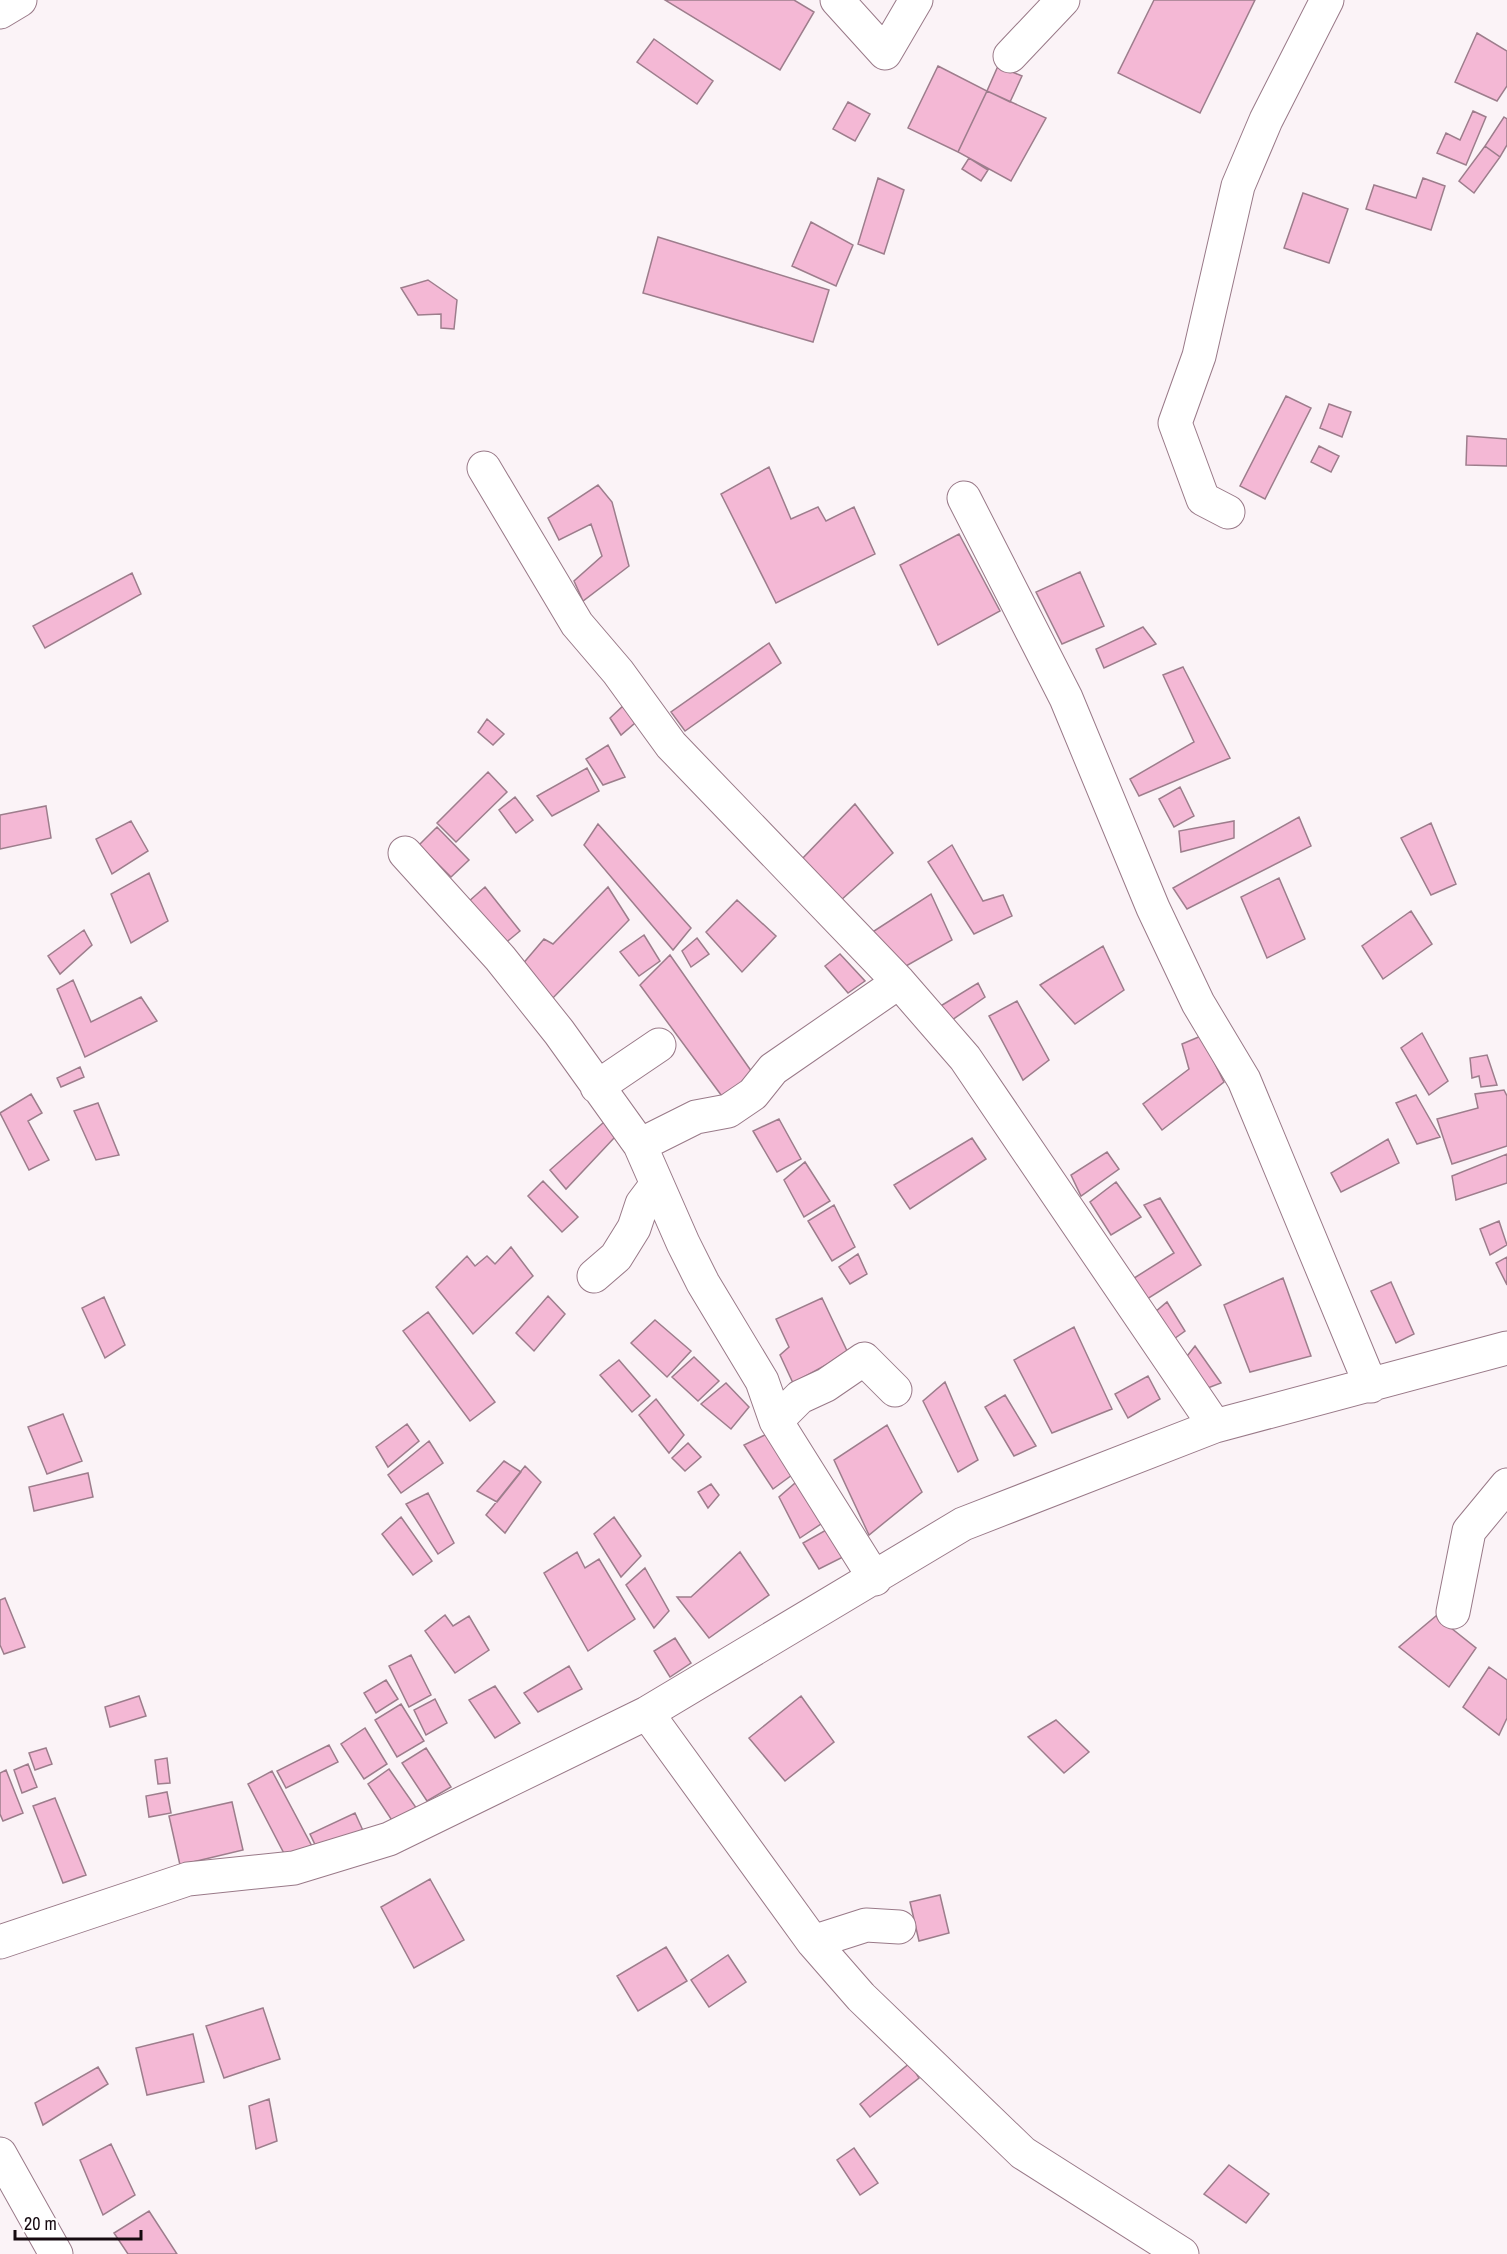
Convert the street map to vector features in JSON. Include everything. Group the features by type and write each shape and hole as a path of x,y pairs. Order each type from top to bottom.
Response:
{"street":[{"path":"0,12 20,0"},
{"path":"837,0 885,53 916,0"},
{"path":"1010,56 1063,0"},
{"path":"1228,512 1203,499 1175,423 1199,356 1238,186 1266,120 1327,0"},
{"path":"484,468 577,624 618,672 671,745 898,982 965,1058 1215,1426"},
{"path":"964,498 1066,698 1153,908 1198,1003 1244,1080 1371,1386"},
{"path":"405,853 500,958 559,1032 640,1144 703,1283 762,1381 776,1421 875,1579"},
{"path":"640,1144 696,1118 728,1111 753,1094 773,1069 898,982"},
{"path":"597,1087 659,1045"},
{"path":"594,1276 616,1257 634,1228 642,1204 657,1184"},
{"path":"0,1942 188,1880 294,1868 389,1839 647,1713 875,1579 963,1524 1215,1426 1507,1348"},
{"path":"776,1421 800,1397 826,1384 864,1359 895,1390"},
{"path":"1454,1612 1469,1531 1507,1485"},
{"path":"647,1713 813,1942 861,1997 1023,2153 1182,2254"},
{"path":"813,1942 866,1925 899,1928"},
{"path":"0,2154 56,2254"}],"building":[{"path":"665,0 794,0 814,12 780,70"},
{"path":"1154,0 1255,0 1200,113 1118,73"},
{"path":"1477,33 1507,51 1507,86 1497,101 1455,82"},
{"path":"654,39 713,81 697,104 637,62"},
{"path":"938,66 987,91 958,152 908,128"},
{"path":"998,66 1022,76 1010,102 987,91"},
{"path":"987,91 1046,118 1011,181 958,152"},
{"path":"848,102 870,114 855,141 833,129"},
{"path":"1473,111 1486,117 1466,165 1437,153 1446,133 1460,140"},
{"path":"1504,117 1507,119 1507,145 1500,157 1485,146"},
{"path":"1485,146 1500,157 1474,193 1459,181"},
{"path":"969,158 988,170 981,181 962,169"},
{"path":"878,178 904,190 884,254 858,244"},
{"path":"1423,178 1445,186 1431,230 1366,209 1374,185 1416,198"},
{"path":"1303,193 1348,209 1329,263 1284,248"},
{"path":"811,222 853,245 836,286 792,266"},
{"path":"658,237 829,290 813,342 643,293"},
{"path":"428,280 457,300 454,329 441,328 441,314 418,315 401,288"},
{"path":"1286,396 1311,408 1265,499 1240,486"},
{"path":"1329,404 1351,412 1342,437 1320,428"},
{"path":"1467,436 1507,439 1507,466 1466,465"},
{"path":"1319,446 1339,456 1331,472 1311,462"},
{"path":"769,467 791,519 818,507 826,521 854,507 875,554 776,603 721,494"},
{"path":"598,485 612,502 629,566 583,601 574,581 602,556 591,524 559,540 548,518"},
{"path":"959,534 1000,611 938,645 900,565"},
{"path":"1080,572 1104,626 1062,644 1036,592"},
{"path":"132,573 141,594 45,648 33,626"},
{"path":"1143,627 1156,644 1104,668 1096,649"},
{"path":"769,643 781,663 685,731 671,712"},
{"path":"1183,667 1230,758 1139,796 1130,779 1194,742 1163,675"},
{"path":"623,706 635,723 621,735 610,718"},
{"path":"487,719 504,734 493,745 478,732"},
{"path":"608,745 625,777 603,785 586,759"},
{"path":"587,768 599,791 552,816 537,796"},
{"path":"488,772 507,792 456,842 437,823"},
{"path":"1180,787 1194,816 1174,827 1159,799"},
{"path":"515,797 533,820 516,833 499,810"},
{"path":"855,804 893,853 840,901 800,861"},
{"path":"46,806 51,838 0,849 0,815"},
{"path":"1299,817 1311,846 1187,909 1173,888"},
{"path":"131,821 148,851 112,874 96,839"},
{"path":"1234,821 1234,838 1181,852 1179,831"},
{"path":"1431,823 1456,884 1431,895 1401,838"},
{"path":"598,824 691,928 673,950 584,845"},
{"path":"437,827 469,860 451,877 419,845"},
{"path":"952,845 983,901 1003,895 1012,916 974,934 928,862"},
{"path":"149,873 168,921 131,943 111,894"},
{"path":"1279,878 1305,939 1267,958 1241,897"},
{"path":"485,887 520,931 503,945 468,902"},
{"path":"608,887 629,920 551,1000 521,966 544,939 553,944"},
{"path":"931,894 952,940 899,970 871,933"},
{"path":"737,900 776,936 742,972 706,932"},
{"path":"1411,911 1432,944 1383,979 1362,946"},
{"path":"84,930 92,945 60,974 48,956"},
{"path":"644,935 660,961 639,976 620,952"},
{"path":"697,938 709,954 691,967 682,951"},
{"path":"1103,946 1124,990 1075,1024 1040,985"},
{"path":"840,954 865,981 848,993 825,966"},
{"path":"670,955 754,1075 727,1103 640,985"},
{"path":"73,980 91,1022 141,997 157,1021 85,1057 57,989"},
{"path":"978,983 985,997 952,1020 939,1007"},
{"path":"1017,1001 1049,1060 1023,1080 989,1016"},
{"path":"1422,1033 1448,1081 1429,1095 1401,1048"},
{"path":"1201,1036 1224,1082 1162,1130 1143,1104 1189,1069 1182,1044"},
{"path":"1487,1055 1497,1085 1481,1087 1479,1076 1472,1078 1470,1058"},
{"path":"80,1067 84,1077 61,1087 57,1078"},
{"path":"1504,1090 1507,1096 1507,1146 1452,1164 1437,1119 1478,1108 1475,1094"},
{"path":"31,1094 42,1113 28,1121 49,1160 29,1170 0,1113"},
{"path":"1416,1095 1440,1137 1417,1144 1396,1103"},
{"path":"98,1103 119,1155 96,1160 74,1111"},
{"path":"779,1119 801,1159 777,1172 753,1131"},
{"path":"604,1122 615,1137 566,1189 550,1170"},
{"path":"972,1138 986,1159 910,1209 894,1185"},
{"path":"1388,1139 1399,1163 1341,1192 1331,1173"},
{"path":"1107,1152 1119,1169 1081,1196 1071,1175"},
{"path":"1507,1154 1507,1183 1456,1200 1452,1176"},
{"path":"805,1162 830,1201 804,1217 784,1180"},
{"path":"543,1181 578,1217 562,1232 528,1196"},
{"path":"1116,1182 1141,1217 1111,1235 1090,1202"},
{"path":"1160,1198 1201,1265 1144,1301 1131,1280 1174,1253 1144,1205"},
{"path":"834,1205 855,1247 832,1261 808,1221"},
{"path":"1499,1221 1507,1245 1490,1255 1480,1229"},
{"path":"511,1247 533,1276 473,1334 436,1287 467,1256 475,1266 487,1256 495,1264"},
{"path":"858,1254 867,1274 850,1284 839,1267"},
{"path":"1507,1257 1507,1285 1496,1263"},
{"path":"1283,1278 1311,1356 1250,1372 1224,1305"},
{"path":"1391,1282 1414,1334 1396,1343 1371,1291"},
{"path":"548,1296 565,1314 534,1351 516,1333"},
{"path":"104,1297 125,1345 105,1358 82,1308"},
{"path":"822,1298 848,1353 793,1383 780,1355 789,1347 776,1319"},
{"path":"1167,1302 1185,1331 1171,1341 1154,1313"},
{"path":"428,1312 495,1402 470,1421 403,1331"},
{"path":"655,1320 691,1351 667,1377 631,1343"},
{"path":"1074,1327 1112,1409 1052,1433 1014,1360"},
{"path":"1195,1346 1221,1383 1205,1389 1184,1360"},
{"path":"694,1357 719,1381 698,1401 672,1377"},
{"path":"619,1360 650,1396 632,1412 600,1375"},
{"path":"1148,1376 1160,1399 1128,1418 1115,1394"},
{"path":"945,1382 978,1460 958,1472 923,1401"},
{"path":"726,1383 749,1407 731,1429 701,1404"},
{"path":"1005,1395 1036,1446 1014,1456 985,1407"},
{"path":"656,1399 684,1435 669,1453 639,1415"},
{"path":"63,1414 82,1461 47,1474 28,1427"},
{"path":"407,1424 419,1441 388,1467 376,1447"},
{"path":"887,1425 922,1492 869,1535 834,1460"},
{"path":"773,1431 796,1472 773,1489 744,1445"},
{"path":"429,1441 443,1463 401,1493 388,1475"},
{"path":"688,1443 701,1457 685,1471 672,1458"},
{"path":"504,1461 521,1472 497,1502 477,1491"},
{"path":"525,1466 541,1482 505,1533 486,1515"},
{"path":"88,1473 93,1497 34,1511 29,1487"},
{"path":"801,1478 827,1520 800,1538 779,1497"},
{"path":"711,1484 719,1495 708,1508 698,1492"},
{"path":"428,1493 454,1543 438,1554 406,1504"},
{"path":"401,1517 432,1561 413,1575 382,1534"},
{"path":"614,1517 641,1556 621,1577 594,1534"},
{"path":"835,1525 853,1552 819,1569 803,1543"},
{"path":"577,1552 585,1568 599,1559 635,1619 588,1651 544,1573"},
{"path":"740,1552 769,1595 709,1638 677,1597 691,1597"},
{"path":"645,1568 669,1611 654,1628 626,1585"},
{"path":"5,1598 25,1647 4,1654 0,1645 0,1600"},
{"path":"445,1615 453,1626 469,1616 489,1650 455,1673 425,1631"},
{"path":"1436,1616 1476,1648 1449,1687 1399,1647"},
{"path":"675,1638 691,1663 670,1677 654,1651"},
{"path":"411,1655 431,1695 409,1707 389,1666"},
{"path":"569,1666 582,1689 538,1712 524,1693"},
{"path":"1489,1667 1507,1680 1507,1718 1499,1735 1463,1707"},
{"path":"386,1680 398,1699 376,1713 364,1693"},
{"path":"495,1686 520,1723 495,1738 469,1700"},
{"path":"139,1696 146,1716 110,1727 105,1707"},
{"path":"801,1696 834,1742 785,1781 749,1738"},
{"path":"435,1699 447,1723 426,1735 414,1710"},
{"path":"401,1704 424,1741 397,1757 375,1720"},
{"path":"1056,1720 1089,1752 1064,1773 1028,1737"},
{"path":"365,1728 387,1764 364,1779 341,1744"},
{"path":"329,1745 338,1762 286,1788 277,1771"},
{"path":"46,1748 52,1764 35,1770 29,1753"},
{"path":"426,1748 451,1787 427,1801 402,1763"},
{"path":"167,1758 170,1783 158,1784 155,1760"},
{"path":"28,1764 37,1787 22,1793 14,1770"},
{"path":"389,1769 417,1809 395,1825 368,1784"},
{"path":"6,1770 23,1813 3,1821 0,1814 0,1773"},
{"path":"272,1771 314,1850 289,1863 248,1784"},
{"path":"167,1792 171,1813 149,1817 146,1796"},
{"path":"55,1798 86,1875 63,1883 33,1806"},
{"path":"232,1802 243,1850 180,1865 169,1816"},
{"path":"355,1813 365,1835 320,1855 310,1834"},
{"path":"430,1879 464,1940 414,1968 381,1907"},
{"path":"940,1895 949,1933 919,1941 910,1902"},
{"path":"666,1947 687,1981 638,2011 617,1976"},
{"path":"728,1955 746,1982 709,2007 691,1980"},
{"path":"263,2008 280,2059 224,2078 206,2026"},
{"path":"193,2034 204,2082 147,2095 136,2048"},
{"path":"910,2063 919,2078 870,2117 860,2104"},
{"path":"98,2067 108,2084 43,2125 35,2103"},
{"path":"269,2099 277,2141 256,2149 249,2106"},
{"path":"111,2144 135,2195 103,2215 80,2160"},
{"path":"854,2148 878,2183 860,2195 837,2160"},
{"path":"1229,2165 1269,2194 1246,2223 1204,2194"},
{"path":"149,2211 177,2254 128,2254 114,2233"}]}
